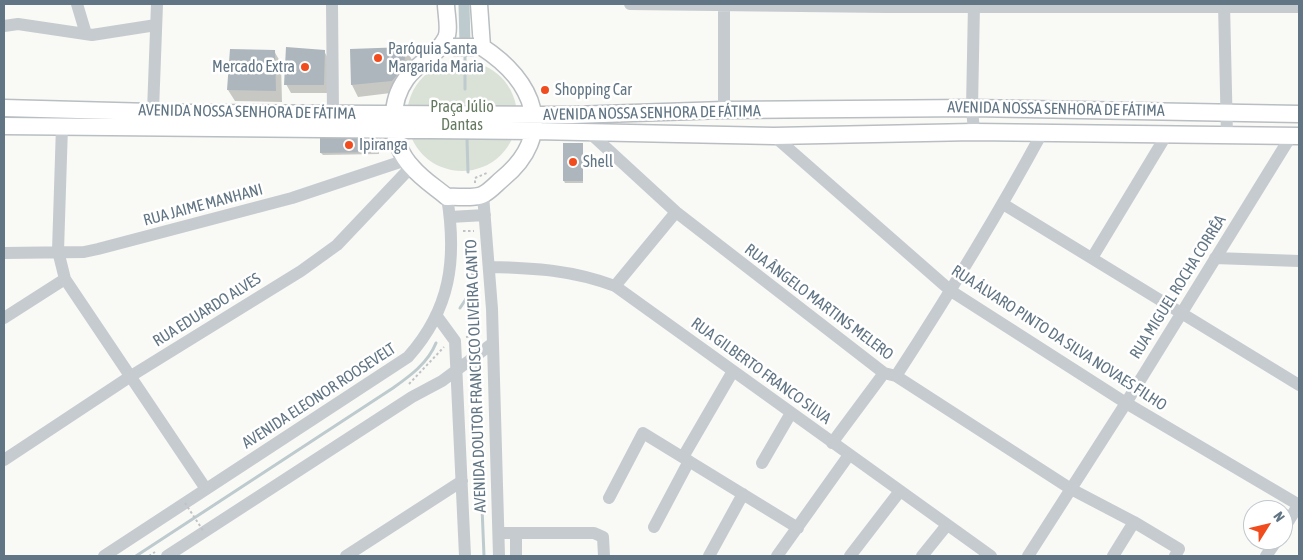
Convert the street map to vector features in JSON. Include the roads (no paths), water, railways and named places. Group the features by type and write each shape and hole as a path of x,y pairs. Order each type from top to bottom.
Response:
{"main road":[{"path":"446,4 446,47"},
{"path":"478,47 479,4"},
{"path":"446,47 478,47 501,60 526,89 534,114 534,131 523,158 483,195 447,197 409,163 394,131 394,113 398,94 407,78 446,47"},
{"name":"AVENIDA NOSSA SENHORA DE FÁTIMA","path":"4,108 534,114 972,108 1226,111 1299,114"},
{"name":"AVENIDA NOSSA SENHORA DE FÁTIMA","path":"4,126 534,131 774,136 1042,132 1295,136"}],"street":[{"path":"77,4 86,34"},
{"path":"153,111 157,4"},
{"path":"332,4 333,113"},
{"path":"630,4 1299,6"},
{"path":"724,4 724,110"},
{"path":"974,5 972,108 974,132"},
{"path":"1224,5 1227,136"},
{"path":"4,26 18,24 86,34 156,25"},
{"path":"62,126 58,251 64,279 206,489"},
{"name":"RUA ÂNGELO MARTINS MELERO","path":"590,132 676,212 890,374 1071,489 1134,522 1179,549 1175,556"},
{"path":"832,442 890,374 951,291 1003,204 1042,132"},
{"path":"1092,258 1167,134"},
{"name":"RUA ÁLVARO PINTO DA SILVA NOVAES FILHO","path":"774,136 951,291 1126,403 1299,504"},
{"name":"RUA MIGUEL ROCHA CORRÊA","path":"1028,556 1126,403 1215,258 1295,136"},
{"name":"RUA JAIME MANHANI","path":"4,253 84,252 107,247 292,198 409,163"},
{"name":"RUA EDUARDO ALVES","path":"4,460 131,376 300,271 337,245 409,163"},
{"name":"AVENIDA DOUTOR FRANCISCO OLIVEIRA CANTO","path":"483,195 490,267 490,345 499,556"},
{"name":"AVENIDA ELEONOR ROOSEVELT","path":"104,556 408,357 423,340 448,287 452,264 450,217 447,197"},
{"path":"1003,204 1299,385"},
{"path":"615,286 676,212"},
{"path":"450,217 485,214"},
{"path":"1215,258 1299,261"},
{"name":"RUA GILBERTO FRANCO SILVA","path":"490,267 548,269 586,275 615,286 992,556"},
{"path":"4,318 64,279"},
{"name":"AVENIDA DOUTOR FRANCISCO OLIVEIRA CANTO","path":"436,315 455,341 465,556"},
{"path":"175,554 204,532 412,397 428,390 457,371 490,345"},
{"path":"654,527 686,459 733,371"},
{"path":"762,463 791,412"},
{"path":"609,498 643,433 798,528"},
{"path":"777,556 849,455"},
{"path":"346,556 462,481"},
{"path":"850,556 900,491"},
{"path":"709,556 743,494"},
{"path":"1113,556 1134,522"},
{"path":"922,556 947,524"},
{"path":"499,533 600,534 603,537 604,556"},
{"path":"516,533 516,556"}],"waterway":[{"path":"464,4 465,45"},
{"path":"465,52 465,89"},
{"path":"467,139 468,172"},
{"path":"471,240 476,351"},
{"path":"460,308 472,290"},
{"path":"136,556 393,388 423,363 436,343"},
{"path":"476,360 484,556"}],"place":[{"name":"Paróquia Santa Margarida Maria","path":"378,58"},
{"name":"Mercado Extra","path":"305,67"},
{"name":"Shopping Car","path":"545,90"},
{"name":"Ipiranga","path":"349,145"},
{"name":"Shell","path":"573,162"}],"park label":[{"name":"Praça Júlio Dantas","path":"462,116"}]}
